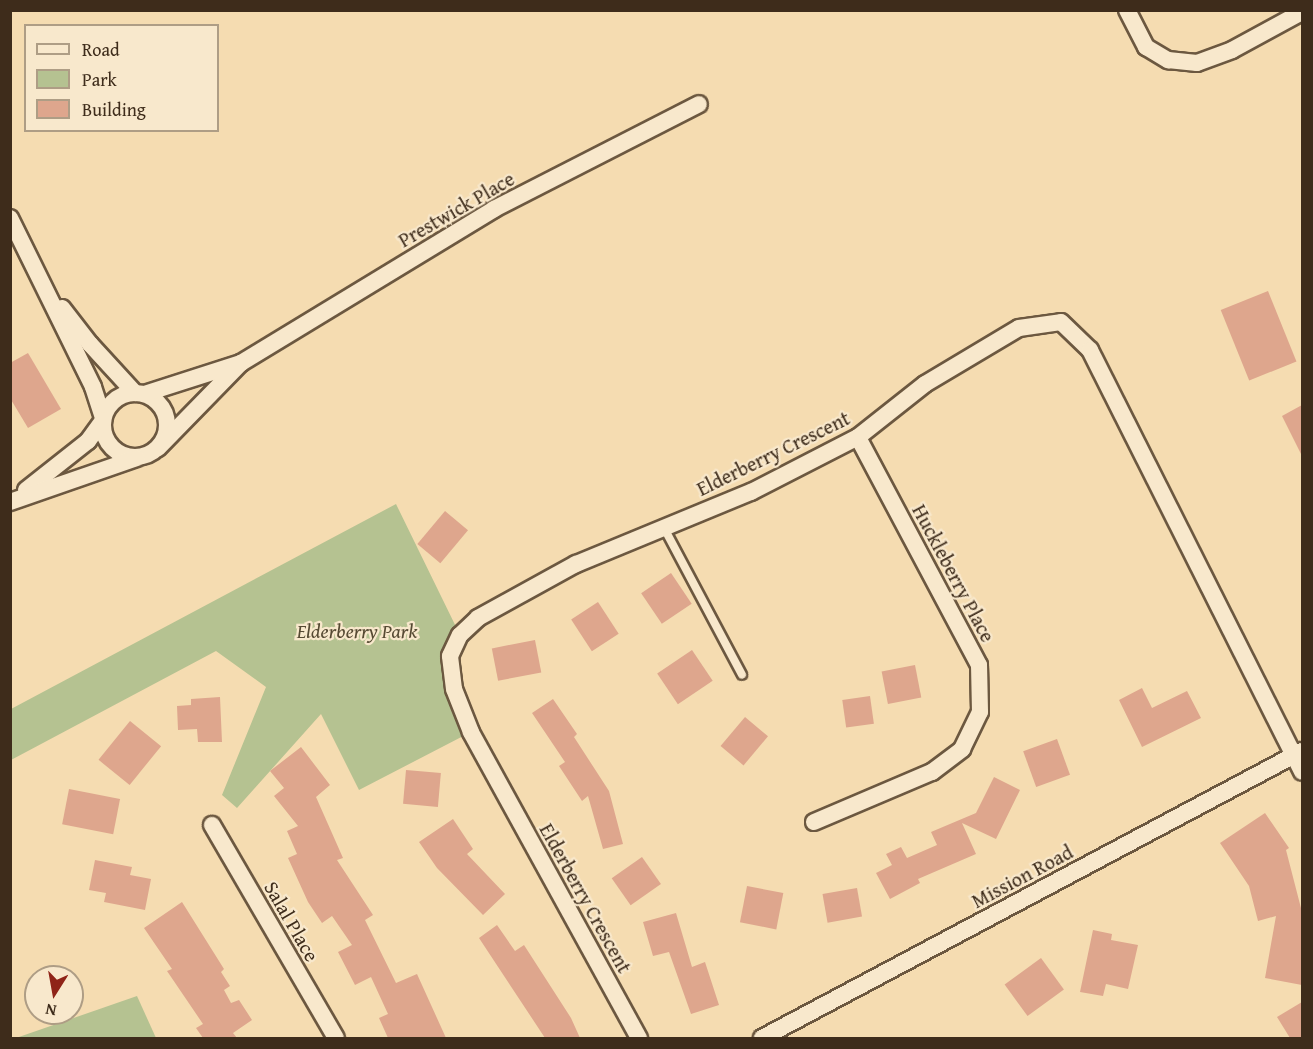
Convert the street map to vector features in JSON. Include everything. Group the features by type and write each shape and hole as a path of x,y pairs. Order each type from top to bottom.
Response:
{"street":[{"path":"1127,10 1146,47 1168,60 1197,63 1232,50 1302,12"},
{"name":"Prestwick Place","path":"158,448 241,363 494,209 699,104"},
{"path":"10,218 93,387 103,419 104,435 113,449 121,454 138,457"},
{"path":"10,502 138,457 158,448 164,439 166,417 154,399 139,393 90,344 42,280"},
{"name":"Elderberry Crescent","path":"639,1038 471,732 454,689 450,656 460,635 478,618 576,564 751,492 858,437 925,384 1019,328 1061,322 1090,350 1298,753"},
{"name":"Prestwick Place","path":"139,393 241,363"},
{"path":"10,502 88,441 115,399 139,393"},
{"name":"Huckleberry Place","path":"814,822 932,772 962,749 980,712 979,665 858,437"},
{"path":"1298,753 1302,772"},
{"name":"Mission Road","path":"762,1038 1298,753"},
{"name":"Salal Place","path":"212,825 336,1038"}],"lane":[{"path":"663,527 741,675"}],"green space":[{"name":"Elderberry Park","path":"396,504 460,635 450,656 471,732 359,790 321,714 237,808 222,795 266,687 216,651 11,760 11,709"},
{"path":"137,996 156,1038 16,1038 53,1025 84,1025 84,1014"}],"building":[{"path":"1268,291 1296,361 1249,381 1221,310"},
{"path":"28,353 61,409 28,428 10,398 10,363"},
{"path":"1302,405 1302,456 1282,416"},
{"path":"445,511 468,530 440,563 417,544"},
{"path":"671,573 692,604 662,624 641,593"},
{"path":"598,602 619,634 592,651 571,619"},
{"path":"535,640 541,672 498,681 492,648"},
{"path":"692,650 713,681 678,704 657,673"},
{"path":"915,665 921,697 888,704 882,671"},
{"path":"1142,688 1152,708 1187,691 1201,718 1142,747 1119,700"},
{"path":"870,696 874,724 846,728 842,700"},
{"path":"220,697 222,742 198,742 197,729 178,730 177,706 191,705 191,699"},
{"path":"553,699 577,734 574,737 609,791 623,844 603,849 588,796 582,801 559,766 565,762 532,713"},
{"path":"745,717 768,736 744,765 721,746"},
{"path":"130,721 161,746 130,785 99,760"},
{"path":"1057,739 1070,775 1036,787 1023,751"},
{"path":"301,747 330,785 316,797 343,858 337,860 373,915 365,920 396,983 417,974 446,1038 388,1038 379,1018 388,1014 371,977 355,985 338,952 352,945 332,916 322,923 308,902 288,858 297,854 287,831 298,826 274,796 284,788 270,771"},
{"path":"406,770 441,773 438,807 403,804"},
{"path":"994,777 1020,790 996,839 962,823 976,854 918,879 920,883 890,899 876,873 892,865 886,854 901,847 907,858 937,845 931,832 976,813"},
{"path":"69,789 120,799 113,834 62,824"},
{"path":"1265,813 1289,848 1286,850 1302,912 1302,985 1265,978 1276,916 1258,921 1249,886 1220,843"},
{"path":"453,819 473,849 467,854 505,894 483,915 437,868 419,842"},
{"path":"642,857 661,884 631,905 612,878"},
{"path":"95,860 132,867 130,875 151,879 145,910 104,902 106,893 89,890"},
{"path":"747,886 783,893 776,929 740,922"},
{"path":"857,888 862,917 828,923 823,894"},
{"path":"182,902 224,969 221,972 230,986 224,990 231,1003 239,1000 252,1020 233,1033 237,1038 203,1038 196,1028 203,1024 167,971 172,969 144,928"},
{"path":"676,913 692,967 705,962 719,1005 691,1014 669,952 653,956 643,922"},
{"path":"497,925 515,951 524,945 571,1018 580,1038 545,1038 479,938"},
{"path":"1093,930 1112,934 1111,940 1138,945 1128,989 1106,984 1103,996 1080,992"},
{"path":"1041,958 1064,990 1028,1016 1005,984"},
{"path":"1302,1002 1302,1038 1290,1038 1277,1017"}]}
